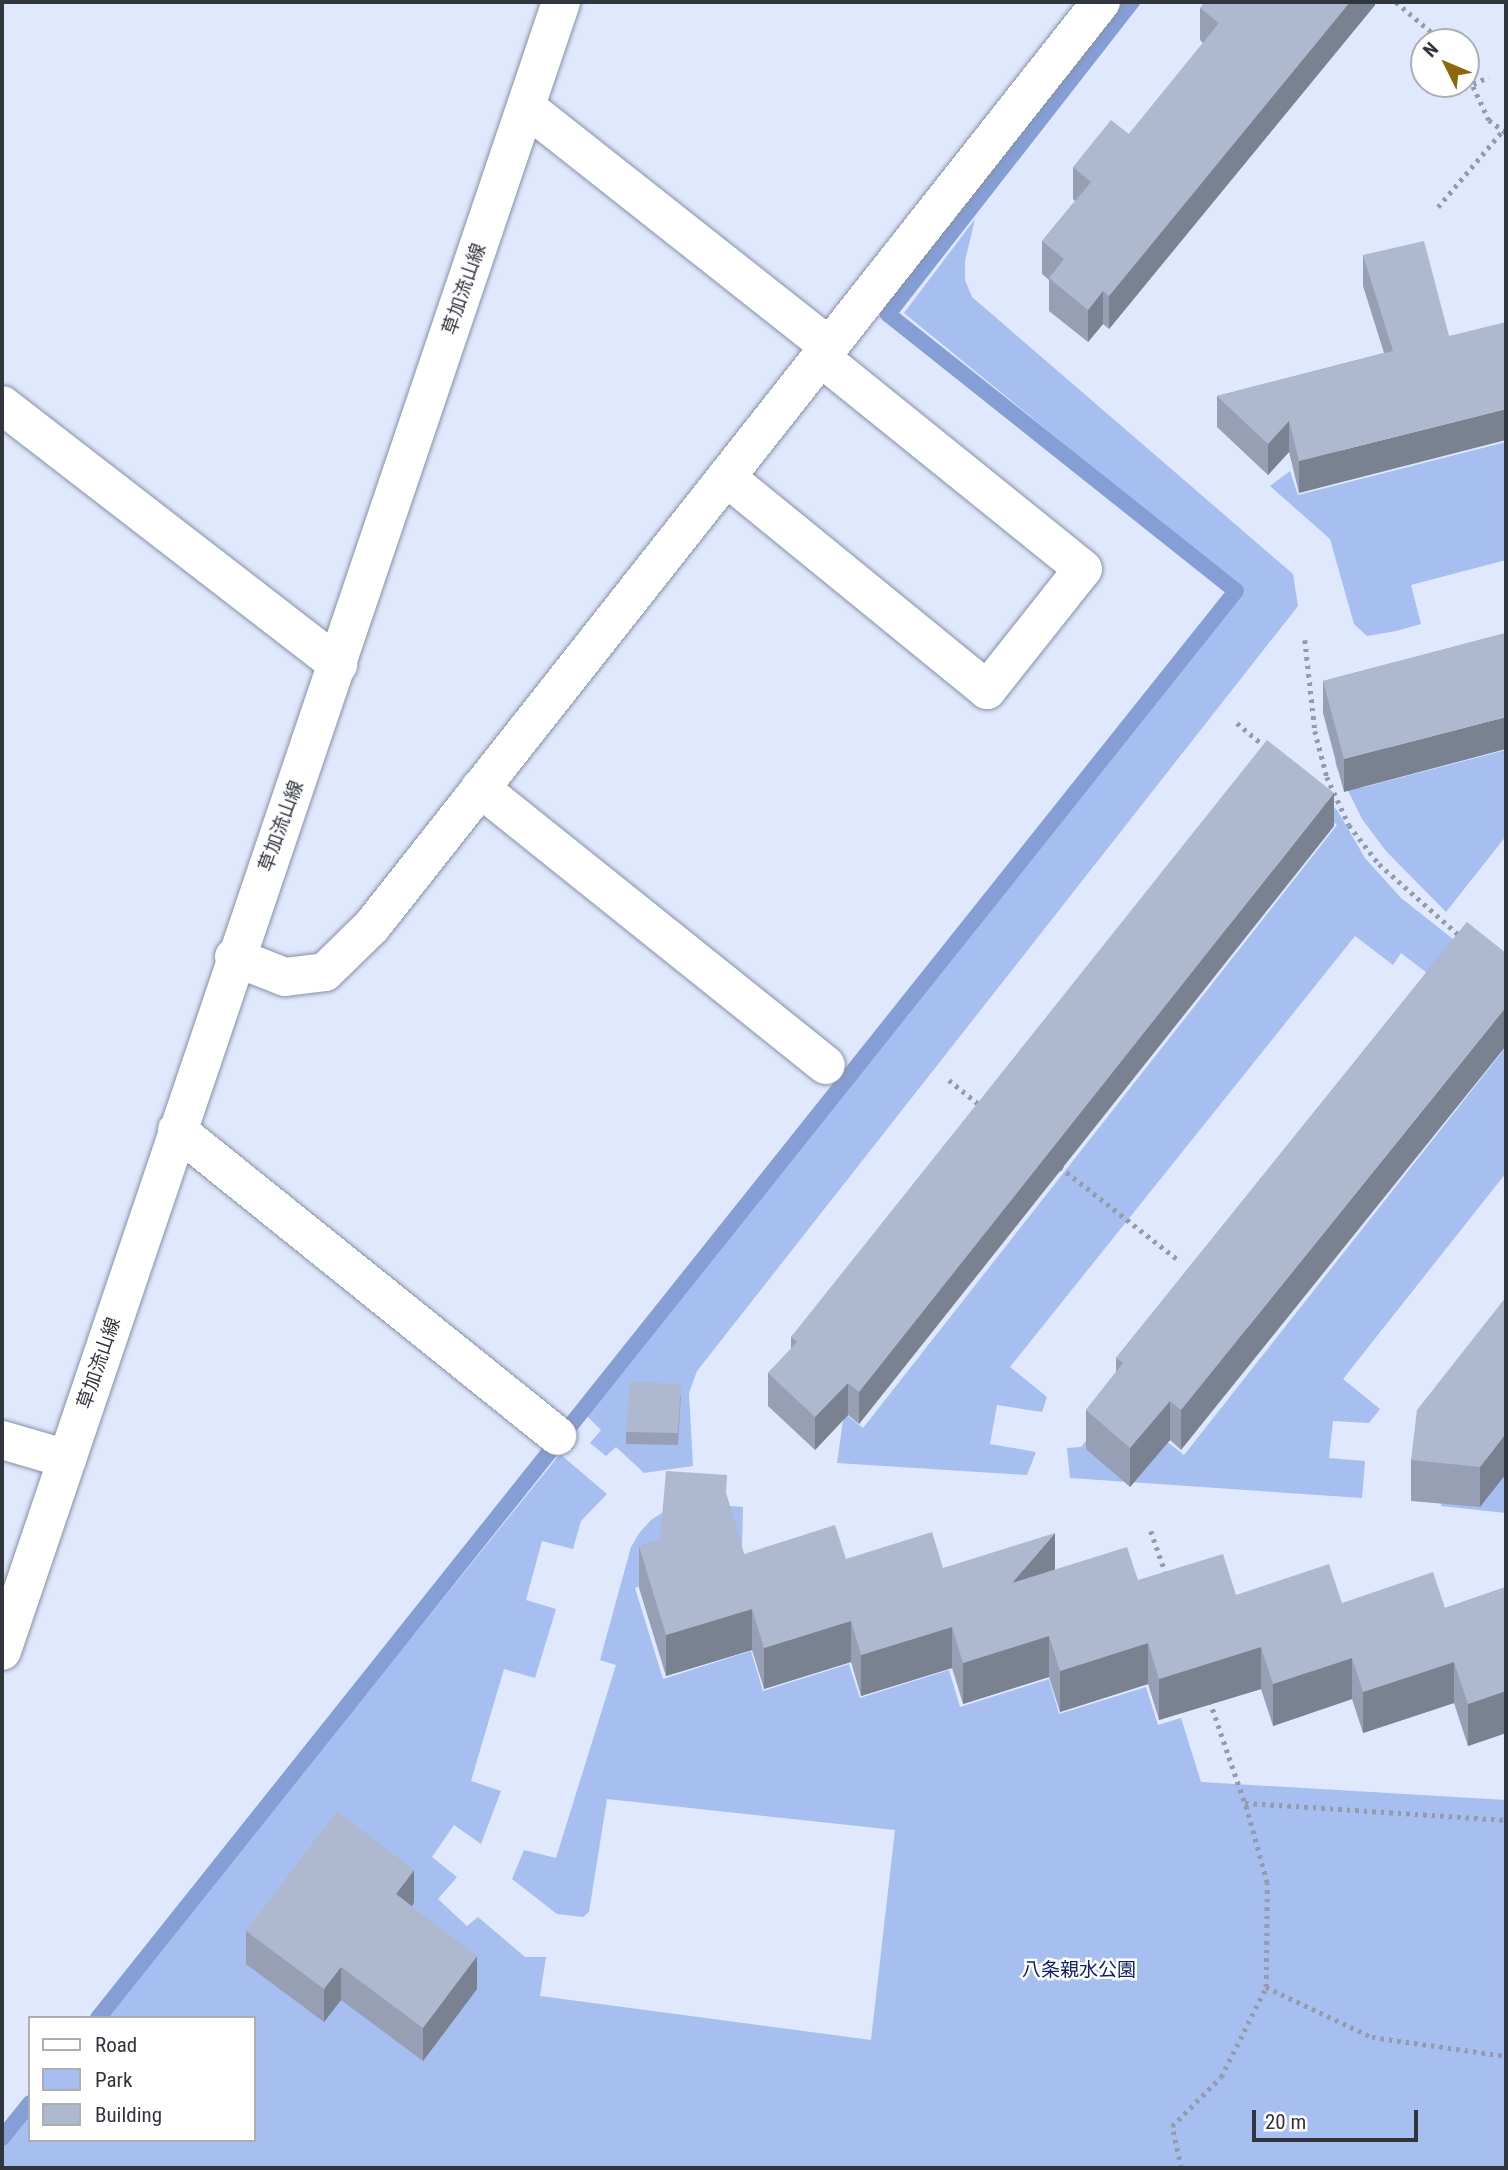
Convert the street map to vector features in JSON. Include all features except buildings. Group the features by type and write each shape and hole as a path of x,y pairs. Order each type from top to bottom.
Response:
{"street":[{"name":"草加流山線","path":"2,1651 234,957 338,665 561,2"},
{"path":"234,957 285,977 325,972 372,926 1101,2"},
{"path":"526,107 1083,569 987,690 726,477"},
{"path":"2,405 338,665"},
{"path":"480,788 826,1065"},
{"path":"177,1130 557,1436"},
{"path":"2,1440 67,1459"}],"path":[{"path":"1396,2 1427,28"},
{"path":"1480,81 1489,77"},
{"path":"1437,207 1505,131 1489,120 1479,98"},
{"path":"1305,640 1315,731 1343,810 1379,864 1463,938"},
{"path":"1237,723 1269,750"},
{"path":"1322,793 1343,810"},
{"path":"949,1080 992,1114"},
{"path":"1057,1165 1177,1259"},
{"path":"1151,1531 1169,1583"},
{"path":"1181,2168 1172,2126 1221,2077 1266,1987 1267,1883 1245,1803 1209,1699"},
{"path":"1245,1803 1506,1820"},
{"path":"1266,1987 1372,2037 1506,2056"}],"green space":[{"path":"975,219 965,261 965,280 972,297 1293,574 1298,606 697,1371 689,1393 693,1466 644,1473 616,1447 606,1456 590,1443 601,1430 587,1416 1245,592 904,313"},
{"path":"1506,442 1506,560 1411,585 1421,624 1396,631 1367,636 1354,624 1330,539 1270,486 1290,471 1298,495"},
{"path":"1350,747 1361,788 1506,750 1506,836 1446,912 1386,851 1362,819 1336,766 1334,751"},
{"path":"1264,752 1337,810 1365,858 1401,898 1506,981 1506,1034 1401,953 1393,965 1355,936 1010,1367 1047,1397 1042,1412 997,1405 990,1444 1036,1452 1027,1475 837,1463 844,1413 863,1428 1337,825 1256,761"},
{"path":"1506,1047 1506,1173 1343,1379 1380,1409 1369,1423 1333,1421 1329,1458 1365,1461 1362,1498 1070,1478 1067,1448 1081,1447 1117,1402 1184,1455"},
{"name":"八条親水公園","path":"560,1454 607,1494 581,1521 573,1549 542,1541 526,1600 556,1609 535,1678 504,1669 471,1781 501,1791 481,1844 454,1825 432,1857 457,1877 438,1899 467,1926 478,1917 525,1957 546,1957 540,1996 871,2040 895,1830 607,1799 589,1912 583,1917 557,1914 512,1879 524,1850 556,1858 616,1665 600,1660 631,1547 651,1520 679,1502 743,1507 742,1549 635,1588 663,1679 751,1651 763,1691 849,1664 860,1698 949,1670 960,1707 1049,1679 1059,1714 1146,1687 1158,1725 1181,1718 1201,1782 1506,1800 1506,2168 2,2168 2,2148 28,2116 28,2142 256,2142 256,2016 106,2016"},
{"path":"1448,1463 1494,1468 1506,1478 1506,1513 1441,1506"}],"waterway":[{"path":"100,2016 1236,591 888,314 1132,2"},
{"path":"2,2138 28,2106"}]}
